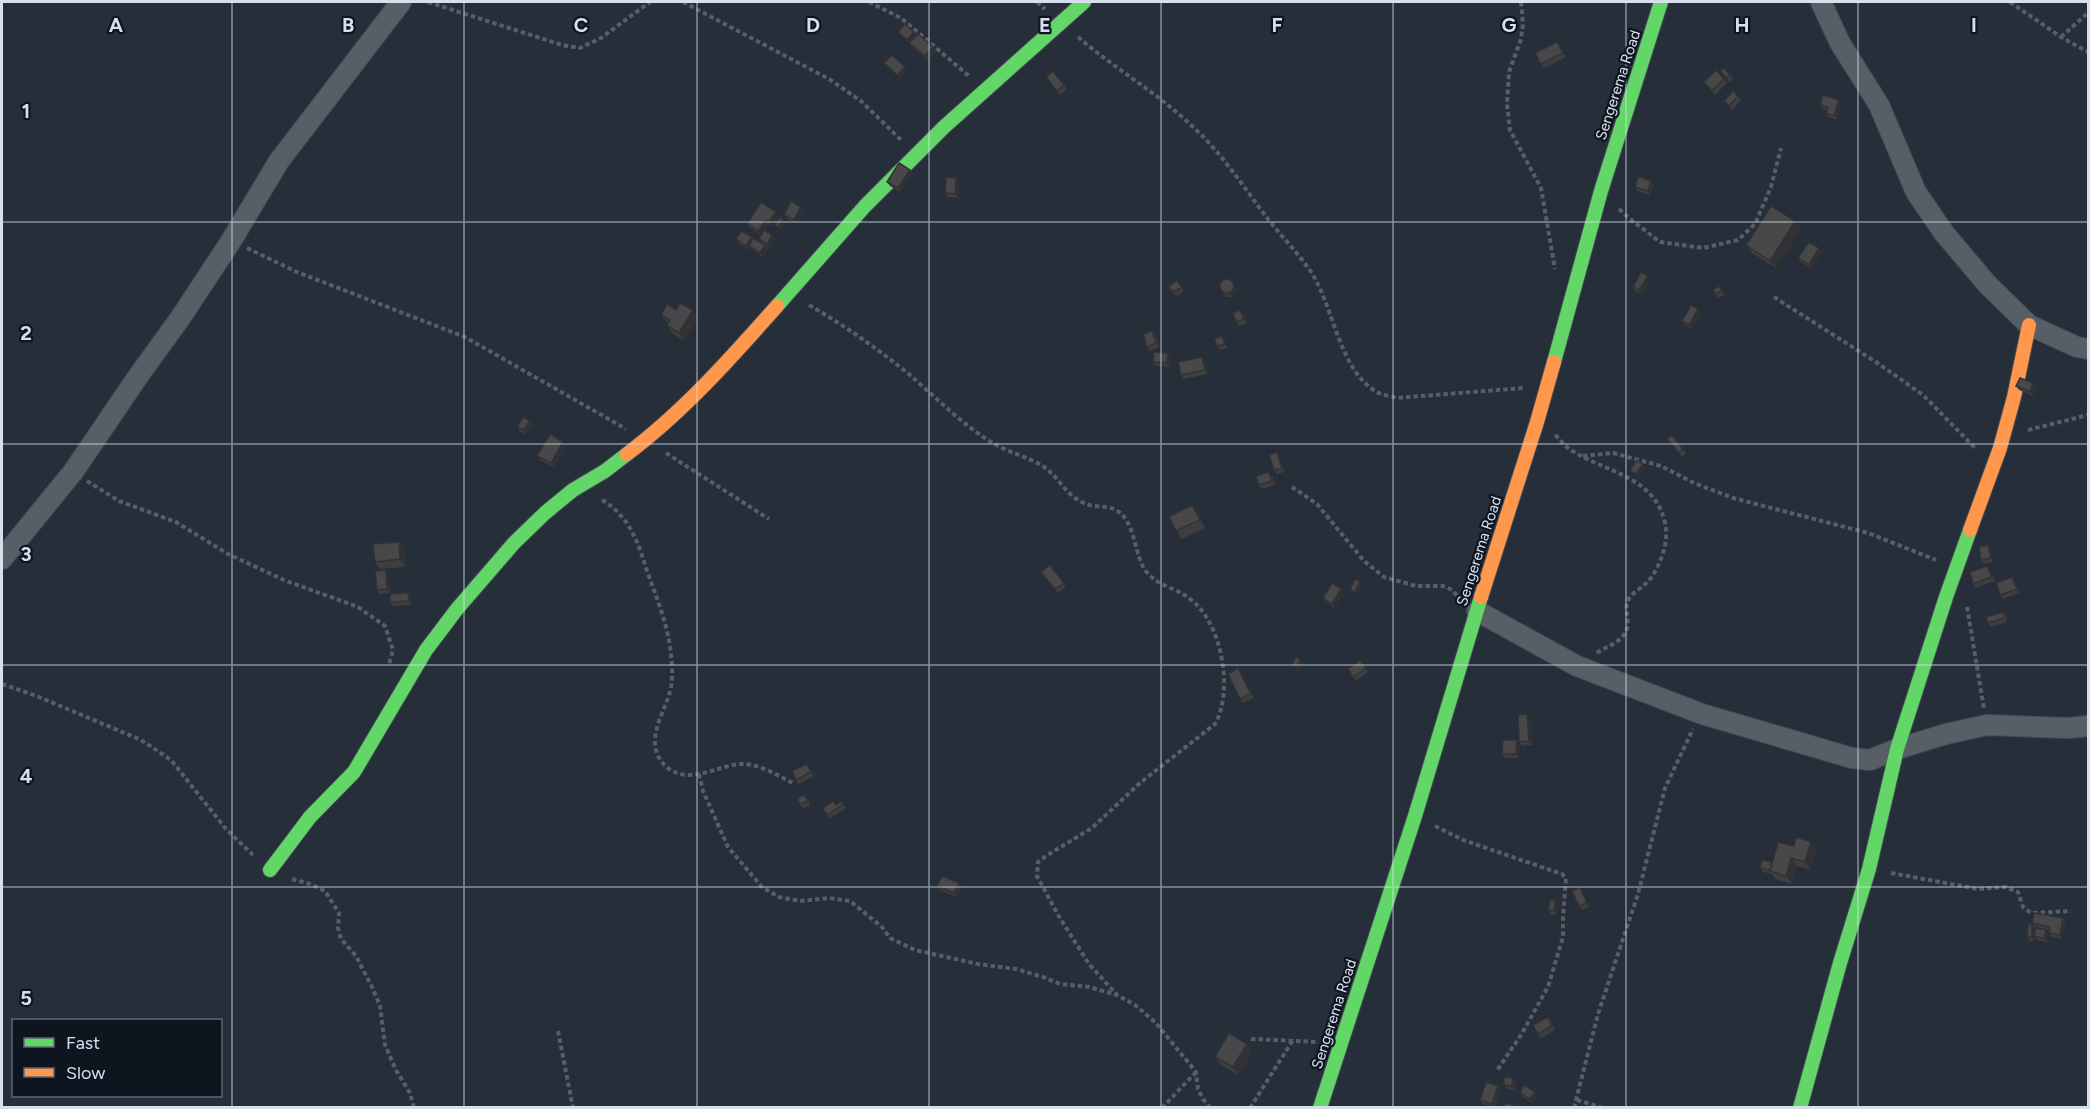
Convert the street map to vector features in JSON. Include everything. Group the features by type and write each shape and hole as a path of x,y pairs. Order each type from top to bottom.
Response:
{"street":[{"path":"2,559 73,472 139,375 182,317 279,161 401,2"},
{"path":"270,870 310,817 354,772 426,650 457,609 514,543 573,490 606,471 646,440 743,345 865,206 986,90 1084,2"},
{"name":"Sengerema Road","path":"1320,1107 1415,816 1537,422 1602,191 1661,2"},
{"path":"1821,2 1840,43 1879,105 1916,192 1944,233 1987,284 2030,325 2088,349"},
{"path":"1800,1107 1869,869 1897,749 1956,569 2000,448 2030,325"},
{"path":"1477,611 1577,666 1702,714 1852,758 1870,760 1946,734 1987,725 2068,728 2088,726"}],"path":[{"path":"428,2 562,45 580,48 601,38 650,2"},
{"path":"683,2 829,79 861,102 917,155"},
{"path":"869,2 901,18 986,90"},
{"path":"1521,2 1523,24 1521,39 1509,72 1506,104 1510,130 1541,188 1555,270"},
{"path":"2010,2 2061,37 2088,52"},
{"path":"2061,37 2088,13"},
{"path":"1060,22 1100,56 1152,92 1194,127 1224,161 1311,273 1345,353 1362,380 1377,392 1397,398 1548,386"},
{"path":"1602,191 1630,219 1660,242 1703,248 1738,240 1755,224 1771,187 1781,148"},
{"path":"231,241 297,272 465,337 646,440 769,519"},
{"path":"788,294 844,325 990,442 1045,467 1070,495 1087,505 1110,507 1121,513 1129,527 1143,566 1151,578 1164,587 1181,592 1192,600 1210,623 1221,650 1224,677 1220,715 1215,724 1140,783 1092,828 1038,862 1037,876 1058,915 1089,964 1117,995"},
{"path":"1774,297 1923,395 1993,463"},
{"path":"2000,448 2022,432 2088,415"},
{"path":"1537,422 1569,449 1641,485 1653,495 1662,511 1666,528 1664,550 1652,577 1627,602 1629,625 1626,633 1618,641 1577,666"},
{"path":"1583,456 1613,453 1660,466 1694,483 1733,498 1868,533 1956,569"},
{"path":"73,472 119,501 176,522 228,554 284,580 358,607 385,626 393,650 388,669"},
{"path":"1292,487 1317,504 1364,561 1384,577 1416,586 1443,586 1477,611"},
{"path":"573,490 608,503 627,522 635,536 666,620 672,677 668,700 655,733 654,746 663,764 671,771 683,774 699,774 740,764 757,766 795,784"},
{"path":"1965,597 1987,725"},
{"path":"2,684 141,740 171,760 226,829 270,870 325,891 339,913 338,928 341,939 356,956 380,1006 386,1045 396,1070 410,1093 414,1107"},
{"path":"1574,1107 1595,1024 1638,894 1665,788 1683,747 1702,714"},
{"path":"699,774 703,791 728,847 762,887 779,897 800,902 829,898 850,901 882,927 890,938 915,950 978,964 1016,969 1060,984 1089,987 1117,995 1136,1005 1156,1023 1196,1072 1198,1089 1210,1107"},
{"path":"1415,816 1463,840 1563,874 1566,878 1563,897 1563,938 1548,987 1521,1035 1496,1072"},
{"path":"1869,869 1978,889 2012,888 2018,892 2023,907 2031,913 2071,911"},
{"path":"558,1031 573,1107"},
{"path":"1251,1039 1342,1043"},
{"path":"1250,1107 1293,1040"},
{"path":"1162,1107 1196,1072"},
{"path":"1577,1100 1602,1107"}],"building":[{"path":"905,24 914,32 907,40 898,32"},
{"path":"918,34 933,47 925,56 909,43"},
{"path":"1557,42 1563,53 1541,64 1535,53"},
{"path":"892,55 905,67 897,75 884,63"},
{"path":"1724,68 1730,75 1726,78 1720,71"},
{"path":"1716,70 1724,79 1712,91 1704,82"},
{"path":"1053,71 1064,85 1057,91 1046,77"},
{"path":"1733,91 1738,96 1729,106 1724,101"},
{"path":"1823,95 1839,100 1834,116 1826,113 1828,107 1820,105"},
{"path":"899,163 910,170 898,188 887,182"},
{"path":"1638,176 1651,181 1648,191 1635,187"},
{"path":"946,177 956,178 955,194 945,193"},
{"path":"791,201 801,207 794,220 784,215"},
{"path":"761,202 776,212 758,231 747,224"},
{"path":"1771,206 1795,221 1770,261 1746,245"},
{"path":"780,217 783,219 778,227 775,225"},
{"path":"764,230 772,235 767,244 759,239"},
{"path":"741,231 752,237 746,246 736,239"},
{"path":"753,238 765,245 760,253 749,246"},
{"path":"1809,242 1819,248 1809,265 1798,258"},
{"path":"1641,272 1648,276 1639,290 1633,287"},
{"path":"1227,279 1232,281 1234,286 1232,291 1227,293 1222,291 1220,286 1222,281"},
{"path":"1176,281 1181,288 1174,292 1169,286"},
{"path":"1719,286 1722,291 1715,294 1713,290"},
{"path":"680,303 693,310 679,333 667,325 670,320 661,315 667,304 676,310"},
{"path":"1691,305 1698,309 1689,325 1682,321"},
{"path":"1240,310 1244,319 1236,322 1233,313"},
{"path":"1152,331 1156,343 1147,347 1143,334"},
{"path":"1222,336 1225,344 1217,346 1214,339"},
{"path":"1154,352 1168,353 1167,363 1153,362"},
{"path":"1202,357 1205,370 1181,375 1178,362"},
{"path":"2020,378 2033,383 2030,392 2016,386"},
{"path":"523,417 530,421 523,430 517,427"},
{"path":"550,434 563,442 551,463 537,456"},
{"path":"1672,435 1683,449 1679,453 1667,439"},
{"path":"1277,452 1282,468 1274,470 1269,455"},
{"path":"1637,460 1643,464 1636,474 1630,470"},
{"path":"1269,472 1272,481 1259,485 1256,476"},
{"path":"1192,505 1200,520 1176,531 1169,517"},
{"path":"399,542 400,559 375,562 373,544"},
{"path":"1988,545 1991,558 1981,560 1979,547"},
{"path":"1050,565 1064,583 1055,589 1041,572"},
{"path":"1987,566 1992,577 1973,584 1970,572"},
{"path":"386,570 387,589 377,590 375,571"},
{"path":"2012,577 2017,589 2000,595 1996,583"},
{"path":"1355,579 1360,581 1355,592 1350,590"},
{"path":"1332,583 1341,589 1332,604 1323,598"},
{"path":"408,593 409,601 390,602 390,594"},
{"path":"2003,612 2004,618 1988,623 1986,617"},
{"path":"1296,657 1301,660 1296,667 1292,665"},
{"path":"1360,660 1366,668 1353,677 1348,669"},
{"path":"1238,668 1251,694 1240,699 1228,674"},
{"path":"1527,714 1529,741 1519,742 1518,715"},
{"path":"1503,740 1517,740 1516,754 1502,754"},
{"path":"807,764 811,772 796,780 792,771"},
{"path":"805,795 807,802 800,804 798,797"},
{"path":"833,801 836,805 841,801 843,804 827,815 823,808"},
{"path":"1796,837 1811,842 1805,862 1791,858 1786,876 1770,871 1778,842 1794,846"},
{"path":"1762,860 1772,862 1770,870 1760,868"},
{"path":"942,876 959,883 954,893 937,886"},
{"path":"1580,887 1587,903 1579,906 1572,891"},
{"path":"1550,900 1555,900 1554,911 1548,911"},
{"path":"2034,913 2063,918 2060,935 2049,933 2050,927 2032,923"},
{"path":"2028,924 2032,924 2032,937 2027,937"},
{"path":"2036,928 2046,930 2044,939 2034,936"},
{"path":"1548,1017 1552,1026 1538,1034 1533,1025"},
{"path":"1229,1033 1247,1044 1233,1067 1215,1057"},
{"path":"1504,1077 1513,1078 1512,1086 1504,1085"},
{"path":"1486,1082 1498,1086 1492,1104 1480,1100"},
{"path":"1524,1085 1535,1092 1530,1099 1520,1093"},
{"path":"1505,1103 1522,1107 1504,1107"}],"traffic: fast":[{"path":"777,306 865,206 944,127 1084,2"},
{"path":"1554,362 1601,191 1661,2"},
{"path":"270,870 310,817 354,772 426,650 457,609 514,543 545,513 573,490 605,471 627,454"},
{"path":"1800,1108 1869,869 1897,749 1970,530"},
{"path":"1320,1108 1415,816 1481,597"}],"traffic: slow":[{"path":"627,454 687,402 777,306"},
{"path":"1970,530 2000,448 2014,397 2029,325"},
{"path":"1481,597 1554,362"}]}
